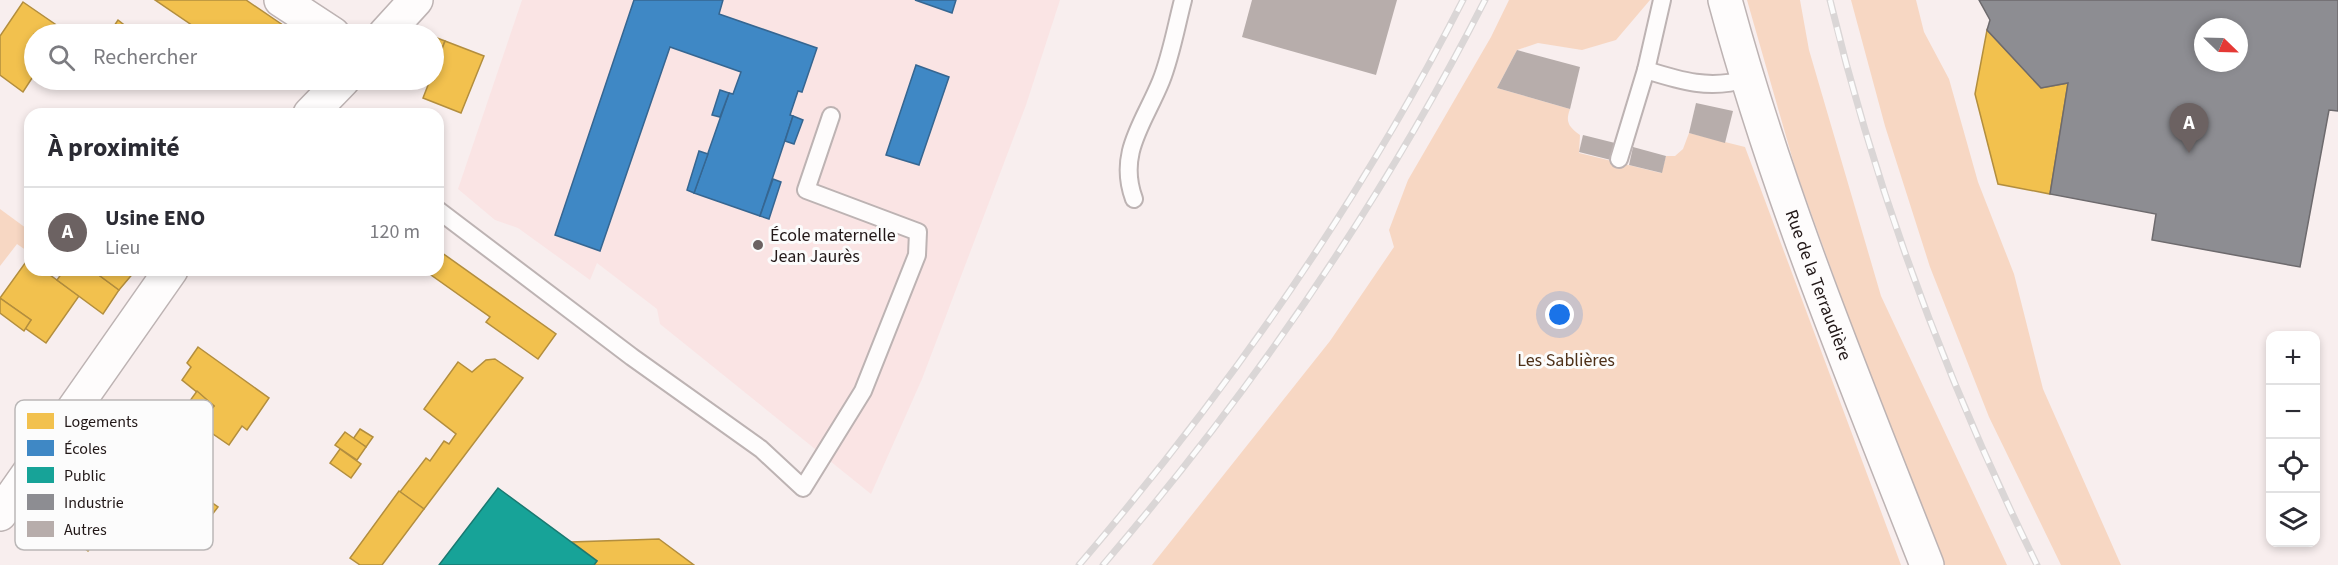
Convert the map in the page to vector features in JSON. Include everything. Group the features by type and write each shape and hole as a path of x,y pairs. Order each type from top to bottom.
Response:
{"street":[{"path":"281,0 318,24"},
{"path":"394,24 416,0"},
{"name":"Rue de la Terraudière","path":"1725,0 1746,79 1809,262 1927,565"},
{"path":"317,108 334,90"},
{"path":"80,400 167,276"},
{"path":"0,513 15,492"}],"lane":[{"path":"1134,199 1127,166 1136,135 1162,79 1183,0"},
{"path":"1619,159 1646,70 1662,0"},
{"path":"1646,70 1693,84 1731,84 1746,79"},
{"path":"444,215 632,357 761,449 803,488 863,391 917,255 918,232 806,190 831,116"}],"shaded area":[{"name":"École maternelle Jean Jaurès","path":"522,0 1060,0 1026,105 922,379 871,494 660,324 657,309 597,263 590,280 518,228 495,220 458,189"}],"green space":[{"name":"Les Sablières","path":"1509,0 1650,0 1616,40 1582,50 1538,43 1517,50 1497,88 1570,109 1569,124 1580,135 1579,153 1661,173 1666,156 1675,156 1683,149 1689,133 1745,147 1901,565 1152,565 1330,341 1394,247 1389,230 1408,180 1491,37"},
{"path":"1747,0 1800,0 1809,50 1881,296 2007,565 1944,565 1851,324 1796,171"},
{"path":"1851,0 1916,0 1924,32 1949,79 1978,182 2014,274 2043,389 2121,565 2061,565 1989,417 1930,267 1885,126"},
{"path":"0,209 24,227 24,249 17,244 0,266"}],"building: Logements":[{"path":"155,0 246,0 281,24 190,24"},
{"path":"23,2 55,24 24,24 23,92 0,75 0,36"},
{"path":"1987,30 2041,88 2068,83 2050,194 1998,184 1975,94"},
{"path":"445,41 484,56 461,113 423,98 426,90 444,90"},
{"path":"444,254 556,334 538,359 486,322 490,317 432,276 444,276"},
{"path":"24,265 24,276 51,276 79,296 46,343 25,328 31,320 0,298"},
{"path":"60,276 100,276 119,290 103,314 57,280"},
{"path":"100,276 131,276 119,290"},
{"path":"0,298 31,320 24,331 0,313"},
{"path":"198,347 269,398 247,430 242,426 229,445 213,434 213,400 207,400 182,380 191,367 187,363"},
{"path":"495,359 523,378 424,509 400,492 426,458 430,461 444,441 449,444 456,434 424,409 458,362 472,372 486,360"},
{"path":"197,391 207,400 190,400"},
{"path":"360,429 373,437 366,447 353,439"},
{"path":"345,432 366,447 357,460 335,445"},
{"path":"340,449 361,464 351,478 330,463"},
{"path":"399,491 424,509 382,565 360,565 350,558"},
{"path":"213,503 218,507 213,513"},
{"path":"659,539 694,565 594,565 597,561 572,542"}],"building: Écoles":[{"path":"634,0 723,0 719,14 817,48 802,92 798,91 790,115 793,116 760,216 694,193 729,93 733,94 741,72 670,47 600,251 555,235"},
{"path":"915,0 956,0 952,13"},
{"path":"916,65 949,77 919,165 886,155"},
{"path":"720,90 729,93 720,117 712,115"},
{"path":"793,116 803,120 794,144 785,141"},
{"path":"699,151 708,154 694,193 687,190"},
{"path":"773,179 781,182 769,219 760,216"}],"building: Public":[{"path":"498,488 597,561 594,565 439,565"}],"building: Industrie":[{"path":"1979,0 2338,0 2338,111 2329,110 2300,267 2152,240 2156,214 2050,194 2068,83 2041,88 1987,30 1990,20"}],"building: Autres":[{"path":"1252,0 1397,0 1376,75 1242,37"},
{"path":"1517,50 1580,67 1570,109 1497,88"},
{"path":"1696,103 1733,111 1725,143 1689,133"},
{"path":"1583,135 1615,143 1611,160 1579,152"},
{"path":"1633,147 1666,156 1662,173 1629,165"}],"railway":[{"path":"1079,565 1187,432 1239,364 1288,294 1380,150 1463,0"},
{"path":"1103,565 1211,432 1311,294 1358,223 1402,150 1485,0"},
{"path":"1830,0 1870,145 1918,288 1974,428 2037,565"}],"place":[{"name":"Usine ENO","path":"2189,153"},
{"name":"École maternelle Jean Jaurès","path":"758,245"}]}
